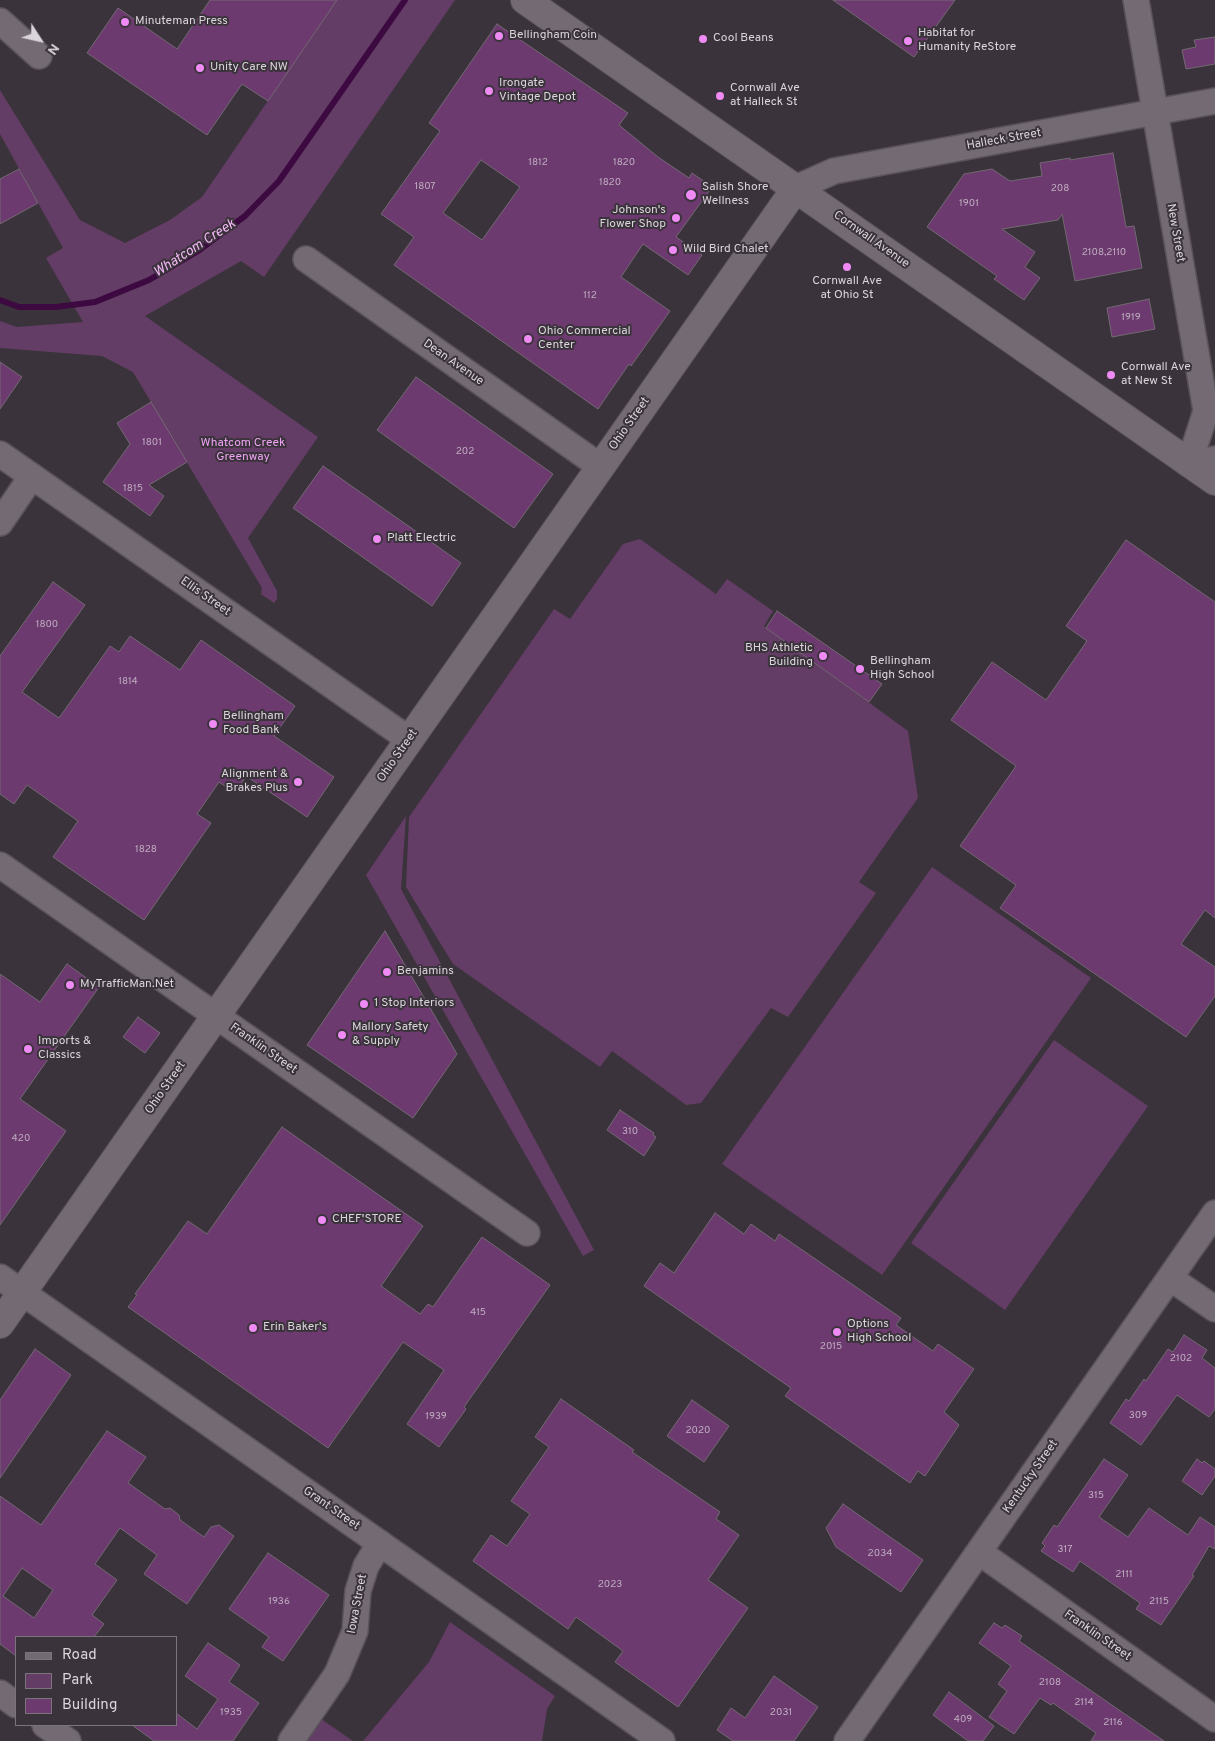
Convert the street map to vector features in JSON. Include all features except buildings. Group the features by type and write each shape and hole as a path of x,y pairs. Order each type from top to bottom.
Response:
{"street":[{"name":"Cornwall Avenue","path":"525,0 796,188 1202,461 1215,481"},
{"name":"New Street","path":"1136,0 1206,411 1202,461"},
{"path":"0,21 39,56"},
{"name":"Halleck Street","path":"796,188 834,171 1215,101"},
{"name":"Ohio Street","path":"0,1324 796,188"},
{"name":"Dean Avenue","path":"306,259 601,467"},
{"name":"Ellis Street","path":"0,454 410,740"},
{"path":"0,523 32,476"},
{"name":"Franklin Street","path":"0,865 527,1233"},
{"name":"Kentucky Street","path":"847,1741 1215,1213"},
{"name":"Grant Street","path":"0,1277 662,1741"},
{"path":"1170,1278 1215,1309"},
{"name":"Iowa Street","path":"291,1741 338,1674 355,1631 358,1591 366,1566 380,1543"},
{"name":"Franklin Street","path":"978,1552 1215,1719"},
{"path":"0,1693 15,1704"},
{"path":"46,1726 68,1741"}],"green space":[{"name":"Whatcom Creek Greenway","path":"337,0 455,0 264,277 241,261 145,316 318,437 248,538 277,591 277,599 274,603 261,594 262,588 133,372 102,356 0,348 0,321 17,327 83,322 46,258 63,248 0,134 0,90 80,220 125,243 170,220 202,197"},
{"path":"640,539 716,594 727,579 773,611 764,626 908,731 918,798 859,882 876,893 788,1017 771,1008 701,1103 686,1105 612,1051 600,1067 453,964 406,887 409,817 554,609 570,619 623,544"},
{"path":"406,816 401,889 594,1250 583,1256 366,875"},
{"path":"932,867 1091,978 882,1275 722,1164"},
{"path":"1054,1040 1148,1106 1005,1310 911,1243"},
{"path":"450,1622 555,1696 547,1709 542,1741 363,1741 429,1662"},
{"path":"321,1719 353,1741 306,1741"}],"waterway":[{"name":"Whatcom Creek","path":"0,300 19,307 56,307 95,302 149,280 198,251 245,216 279,181 405,0"}],"place":[{"name":"Minuteman Press","path":"125,22"},
{"name":"Bellingham Coin","path":"499,36"},
{"name":"Cool Beans","path":"703,39"},
{"name":"Habitat for Humanity ReStore","path":"908,41"},
{"name":"Unity Care NW","path":"200,68"},
{"name":"Irongate Vintage Depot","path":"489,91"},
{"name":"Cornwall Ave at Halleck St","path":"720,96"},
{"name":"Salish Shore Wellness","path":"691,195"},
{"name":"Johnson's Flower Shop","path":"676,218"},
{"name":"Wild Bird Chalet","path":"673,250"},
{"name":"Cornwall Ave at Ohio St","path":"847,267"},
{"name":"Ohio Commercial Center","path":"528,339"},
{"name":"Cornwall Ave at New St","path":"1111,375"},
{"name":"Platt Electric","path":"377,539"},
{"name":"BHS Athletic Building","path":"823,656"},
{"name":"Bellingham High School","path":"860,669"},
{"name":"Bellingham Food Bank","path":"213,724"},
{"name":"Alignment & Brakes Plus","path":"298,782"},
{"name":"Benjamins","path":"387,972"},
{"name":"MyTrafficMan.Net","path":"70,985"},
{"name":"1 Stop Interiors","path":"364,1004"},
{"name":"Mallory Safety & Supply","path":"342,1035"},
{"name":"Imports & Classics","path":"28,1049"},
{"name":"CHEF'STORE","path":"322,1220"},
{"name":"Erin Baker's","path":"253,1328"},
{"name":"Options High School","path":"837,1332"}]}
